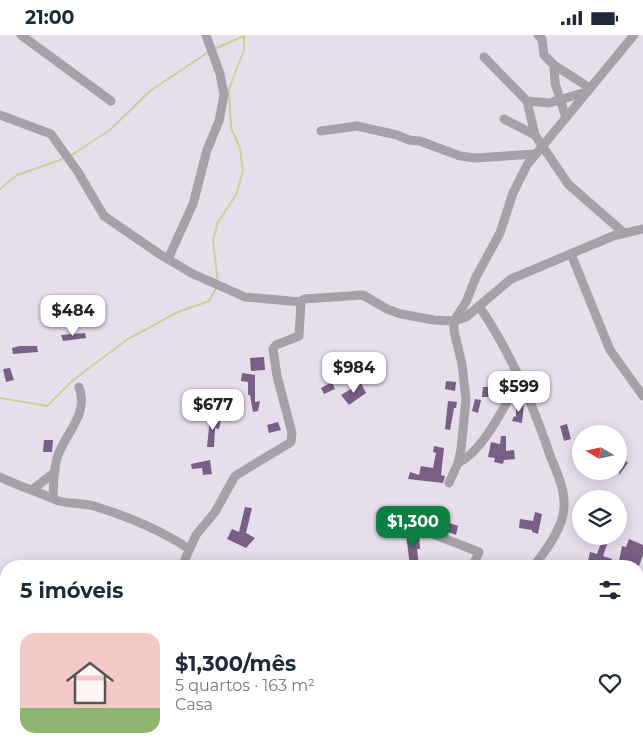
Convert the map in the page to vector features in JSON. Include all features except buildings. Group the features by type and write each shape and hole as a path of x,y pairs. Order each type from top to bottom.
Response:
{"street":[{"path":"21,35 111,101"},
{"path":"168,259 196,197 207,150 219,121 224,95 220,74 206,35"},
{"path":"538,35 542,39 544,55 554,65 588,90"},
{"path":"449,483 458,463 466,399 462,364 454,331 454,321 466,302 476,277 500,233 513,193 538,151 634,35"},
{"path":"484,57 527,101 538,151 568,184 624,233"},
{"path":"554,65 555,83 566,119"},
{"path":"527,101 549,103 588,90"},
{"path":"0,115 51,134 78,173 104,216 191,273 245,297 301,302 304,299 364,295 374,299 387,309 401,314 434,321 454,321 466,317 511,279 624,233 643,229"},
{"path":"504,119 535,135"},
{"path":"321,131 357,126 397,135 409,140 420,141 449,153 475,158 538,151"},
{"path":"571,254 610,350 643,397"},
{"path":"184,560 196,535 215,512 234,476 292,442 292,433 277,376 273,349 276,345 299,336 301,302"},
{"path":"479,306 521,378 561,485 564,506 562,520 547,549 539,560"},
{"path":"458,463 473,453 496,423 521,378"},
{"path":"53,497 57,457 63,443 78,419 82,406 79,387"},
{"path":"33,489 55,472"},
{"path":"0,477 53,497 56,500 93,506 113,513 176,540 189,549"},
{"path":"425,531 479,552 477,560"}],"waterway":[{"path":"218,283 213,240 218,222 236,195 243,171 240,148 231,128 229,89 244,50 244,35"},
{"path":"214,49 244,36"},
{"path":"70,156 110,130 150,91 210,51"},
{"path":"0,189 17,175 66,158"},
{"path":"0,398 47,406 73,380 128,339 178,312 209,301 217,287"}]}
